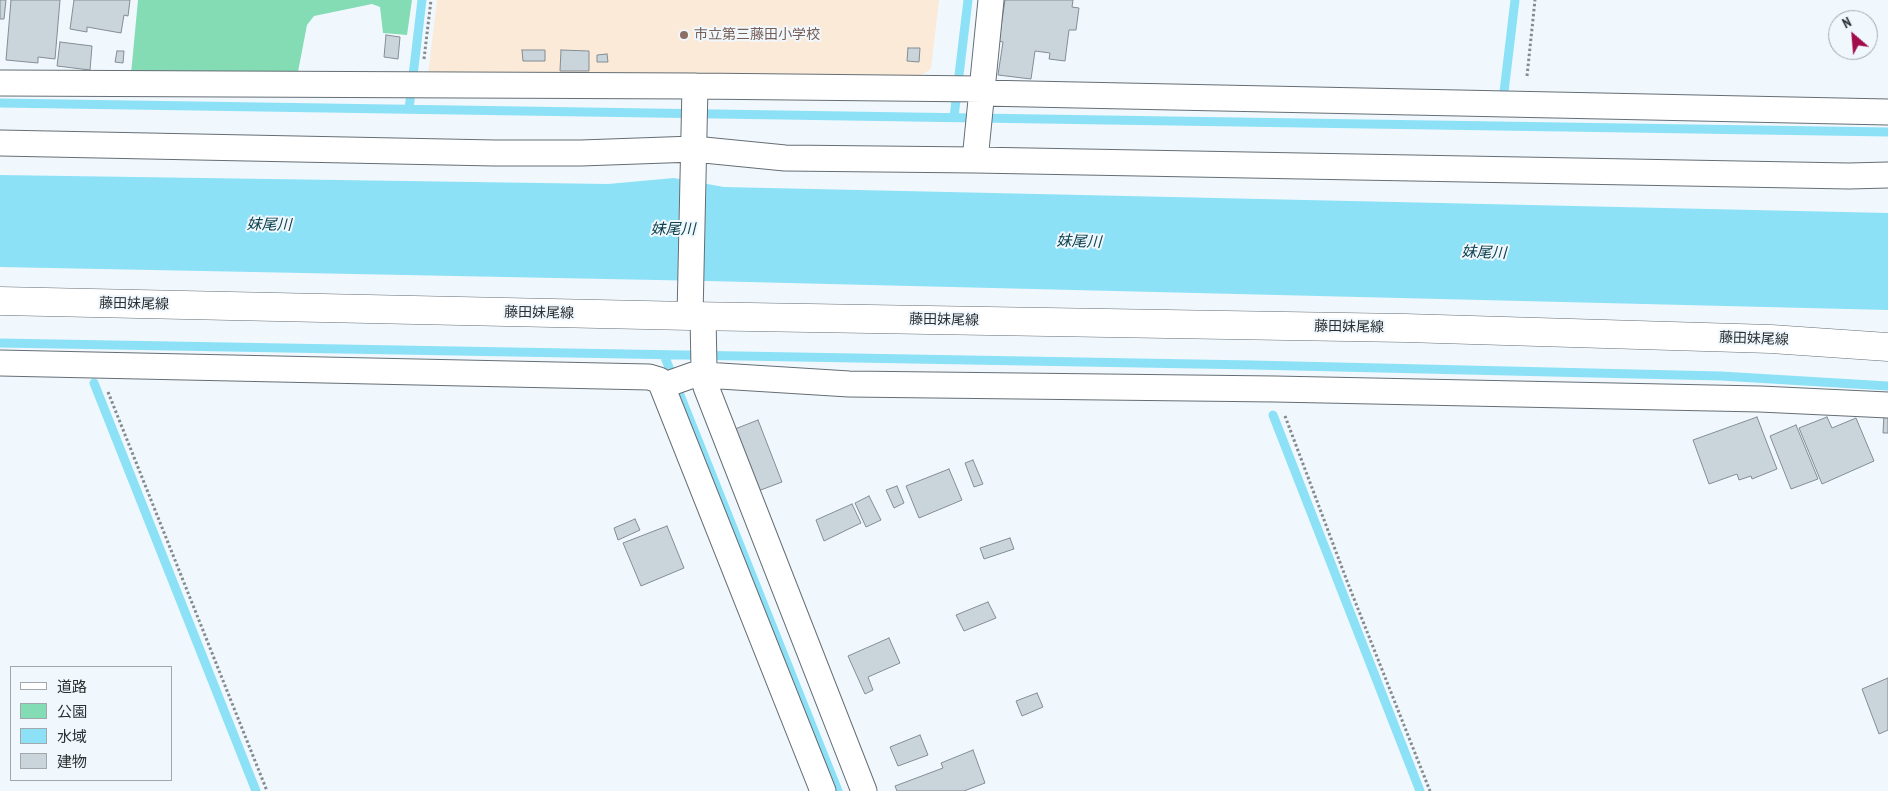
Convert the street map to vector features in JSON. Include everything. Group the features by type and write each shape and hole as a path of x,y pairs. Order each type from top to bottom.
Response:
{"main road":[{"name":"藤田妹尾線","path":"0,301 695,309 1771,339 1888,347"}],"street":[{"path":"975,160 978,129 972,93 990,0"},
{"path":"0,83 415,84 694,125 785,158 1829,176 1888,175"},
{"path":"0,143 581,153 694,125 972,93 1888,112"},
{"path":"694,125 695,309 704,343 685,378 823,791"},
{"path":"0,362 649,377 659,380 685,378 848,384 1275,389 1760,399 1888,405"},
{"path":"685,378 706,387 864,791"}],"path":[{"path":"415,84 431,0"},
{"path":"1524,104 1535,0"},
{"path":"100,365 107,390 267,791"},
{"path":"1275,389 1430,791"}],"shaded area":[{"name":"市立第三藤田小学校","path":"437,0 939,0 931,69 915,79 428,75"}],"green space":[{"path":"138,0 412,0 407,35 383,33 380,7 372,4 314,16 307,25 297,77 131,74"}],"water":[{"name":"妹尾川","path":"0,175 608,184 674,178 724,187 1888,213 1888,310 707,281 0,267"}],"building":[{"path":"0,0 6,0 4,19 0,19"},
{"path":"11,0 60,0 55,59 38,57 38,63 6,60"},
{"path":"74,0 130,0 128,16 124,15 121,33 87,27 87,32 70,29"},
{"path":"1005,0 1073,0 1072,7 1079,8 1076,30 1069,30 1065,61 1049,59 1050,53 1035,51 1031,79 998,75 1003,42 999,41"},
{"path":"386,35 400,37 398,59 384,57"},
{"path":"60,42 92,46 90,70 57,66"},
{"path":"908,48 920,48 919,62 907,61"},
{"path":"522,50 545,50 545,61 523,61"},
{"path":"561,50 589,51 589,71 560,71"},
{"path":"117,51 124,51 123,63 115,62"},
{"path":"607,54 608,62 597,62 597,55"},
{"path":"1884,414 1888,414 1888,433 1883,433"},
{"path":"1757,417 1777,469 1752,479 1751,476 1739,480 1737,474 1709,484 1693,440"},
{"path":"1827,417 1832,428 1856,418 1874,461 1822,484 1799,428"},
{"path":"758,420 782,482 758,491 735,429"},
{"path":"1796,425 1818,479 1791,489 1770,436"},
{"path":"973,460 983,484 974,487 965,463"},
{"path":"949,469 962,500 919,518 906,486"},
{"path":"897,486 904,503 894,508 886,490"},
{"path":"869,496 881,520 866,527 855,503"},
{"path":"852,504 861,523 824,541 816,520"},
{"path":"635,519 640,530 618,540 614,528"},
{"path":"667,526 684,568 641,586 623,543"},
{"path":"1010,538 1014,549 984,559 980,548"},
{"path":"988,602 996,618 964,631 956,615"},
{"path":"889,638 900,663 868,677 873,690 865,694 848,656"},
{"path":"1888,678 1888,730 1879,734 1862,689"},
{"path":"1037,693 1043,707 1022,716 1016,701"},
{"path":"920,735 928,755 898,766 890,747"},
{"path":"973,750 985,783 964,791 897,791 895,786 943,768 941,763"}],"waterway":[{"path":"409,109 422,0"},
{"path":"954,117 968,0"},
{"path":"1504,92 1515,0"},
{"path":"0,103 1888,132"},
{"path":"0,343 1253,365 1721,376 1888,386"},
{"path":"664,355 838,791"},
{"path":"94,383 256,791"},
{"path":"1273,415 1420,791"}],"place":[{"name":"市立第三藤田小学校","path":"684,35"}]}
